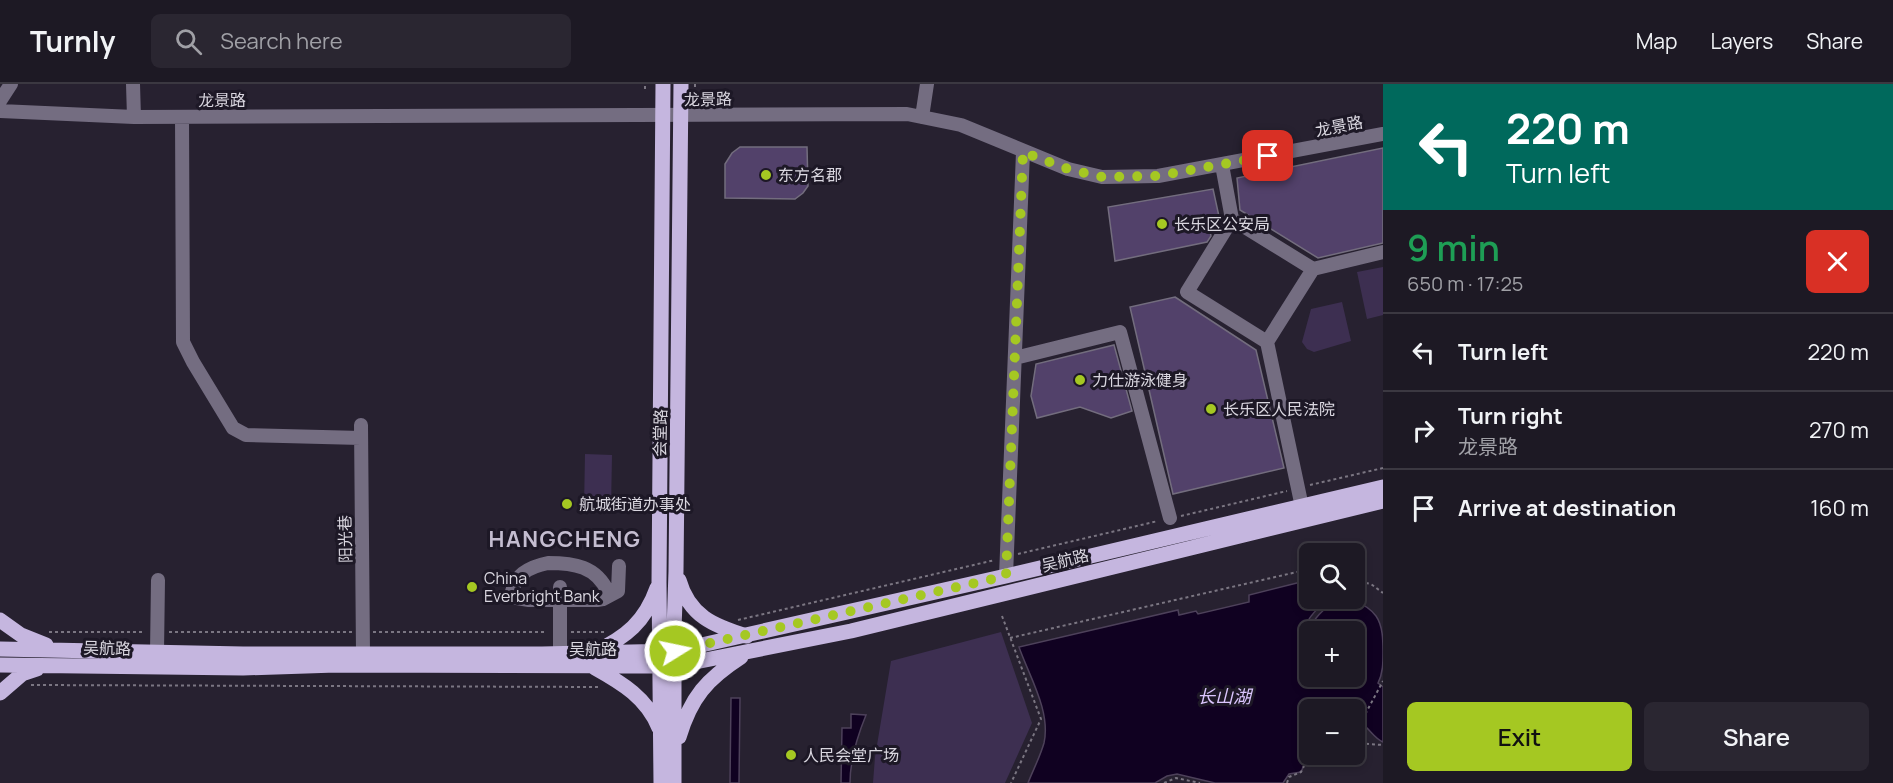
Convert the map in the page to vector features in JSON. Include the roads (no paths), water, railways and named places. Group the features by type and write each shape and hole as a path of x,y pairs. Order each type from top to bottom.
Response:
{"main road":[{"name":"会堂路","path":"663,84 659,582 668,659 675,754 674,783"},
{"name":"会堂路","path":"661,783 661,740 676,571 681,116 688,87"},
{"name":"吴航路","path":"748,644 1006,576 1302,507 1379,495"},
{"name":"吴航路","path":"0,649 56,657 243,668 668,659 748,644 851,631 1379,495"},
{"path":"675,754 687,714 696,696 707,682 748,644 694,610 686,600 676,571"},
{"path":"659,582 639,624 592,660 638,697 655,719 661,740"},
{"path":"0,620 56,657"},
{"name":"吴航路","path":"0,664 56,657 157,652 560,654 592,660"},
{"path":"2,691 22,674 56,657"}],"street":[{"path":"0,101 11,84"},
{"path":"133,84 134,117"},
{"path":"922,117 927,84"},
{"name":"龙景路","path":"0,109 134,117 907,114 960,125 1068,169 1102,177 1158,176 1383,134"},
{"name":"阳光巷","path":"182,117 183,342 233,428 246,435 361,432 363,653"},
{"path":"1006,576 1023,152"},
{"path":"1222,165 1232,219 1187,292 1267,342"},
{"path":"1232,219 1313,269"},
{"path":"1302,507 1267,342 1313,269 1383,252"},
{"path":"1015,358 1120,332 1170,518"},
{"path":"603,598 608,592 604,583 592,570 575,564 548,563 528,569 521,575 514,584 511,597 529,600 560,593 603,598 618,591 619,566"},
{"path":"157,652 158,580"},
{"path":"560,593 560,654"}],"water":[{"name":"长山湖","path":"1299,582 1299,609 1317,609 1308,621 1299,621 1299,687 1365,687 1365,621 1314,621 1325,609 1365,609 1365,606 1376,616 1383,643 1382,668 1378,683 1383,687 1383,742 1365,726 1365,699 1299,699 1299,765 1304,765 1301,772 1289,774 1283,783 1215,783 1177,774 1167,776 1155,783 1028,783 1044,743 1045,731 1042,706 1019,647 1178,610 1179,615 1196,611 1198,614 1249,602 1249,595"},
{"path":"731,698 740,698 739,783 730,783"},
{"path":"851,714 866,715 851,765 850,783 841,783 842,728 851,728"}],"place":[{"name":"东方名郡","path":"766,175"},
{"name":"长乐区公安局","path":"1162,224"},
{"name":"力仕游泳健身","path":"1080,380"},
{"name":"长乐区人民法院","path":"1211,409"},
{"name":"航城街道办事处","path":"567,504"},
{"name":"China Everbright Bank","path":"472,587"},
{"name":"人民会堂广场","path":"791,755"}],"district":[{"name":"HANGCHENG","path":"565,539"}]}
